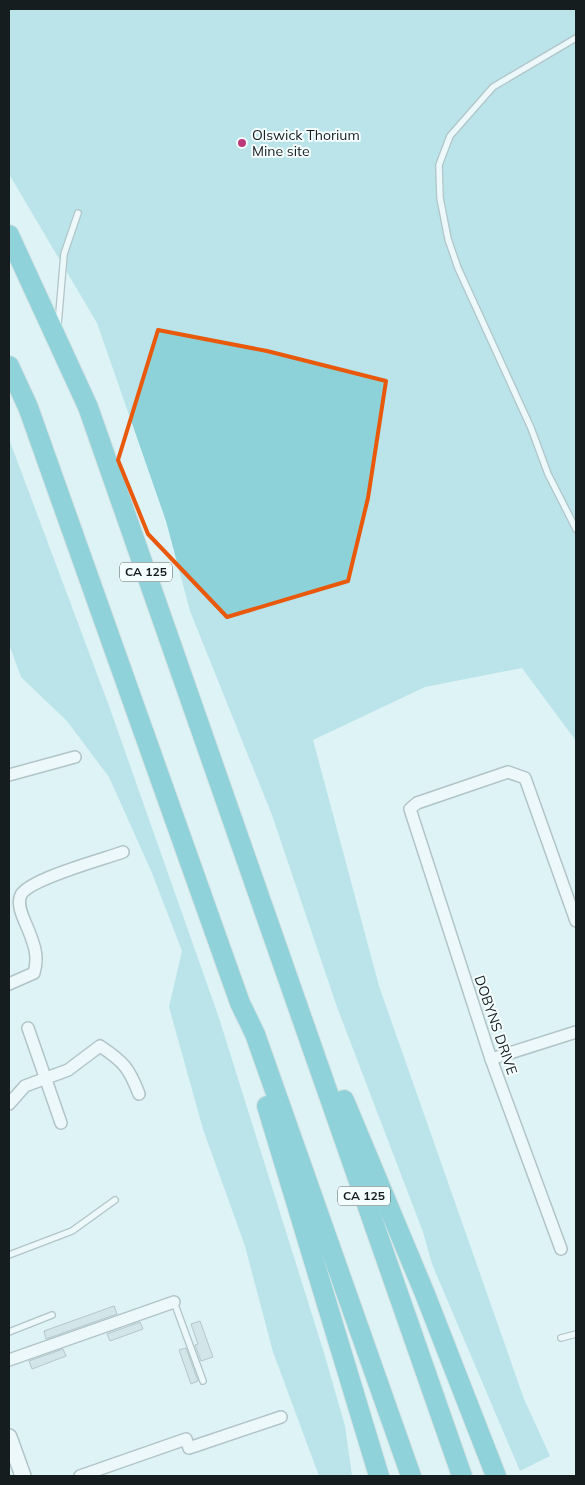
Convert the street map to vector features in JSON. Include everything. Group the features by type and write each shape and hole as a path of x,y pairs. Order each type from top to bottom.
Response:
{"highway":[{"name":"CA 125","path":"9,235 88,408 462,1476"},
{"path":"9,366 28,407 240,1003 255,1034 411,1476"},
{"path":"266,916 425,1294 494,1472"},
{"path":"240,1003 240,1016 378,1474"}],"main road":[{"path":"9,1437 22,1476"}],"street":[{"path":"9,775 75,757"},
{"name":"DOBYNS DRIVE","path":"561,1249 491,1059 410,809 417,803 508,772 519,774 525,778 576,921"},
{"path":"9,984 34,973 37,962 37,953 20,908 20,896 27,888 42,880 124,852"},
{"path":"28,1028 61,1123"},
{"path":"491,1059 576,1032"},
{"path":"9,1104 25,1086 68,1070 100,1046 122,1060 131,1071 139,1094"},
{"path":"9,1360 174,1302"},
{"path":"80,1476 186,1439 189,1448 281,1417"}],"lane":[{"path":"576,38 493,87 450,136 439,165 440,198 448,239 458,268 531,428 548,474 576,529"},
{"path":"57,340 64,254 78,213"},
{"path":"9,1255 72,1231 115,1200"},
{"path":"174,1302 204,1381"},
{"path":"9,1332 52,1315"},
{"path":"561,1338 576,1334"}],"highlighted area":[{"path":"158,330 267,351 386,381 368,498 348,581 227,617 148,534 118,460"}],"shaded area":[{"path":"9,9 576,9 576,741 522,668 425,687 313,740 379,986 524,1399 550,1456 520,1471 432,1264 423,1232 337,1007 272,815 190,611 166,521 97,323 9,174"},
{"path":"9,439 109,706 219,1018 324,1353 345,1426 352,1476 319,1476 273,1352 245,1246 203,1129 169,1007 182,951 152,873 109,777 67,721 21,677 9,644"}],"building":[{"path":"114,1306 117,1314 46,1339 44,1331"},
{"path":"200,1321 213,1357 201,1361 195,1345 198,1344 191,1324"},
{"path":"140,1322 143,1329 110,1341 107,1334"},
{"path":"186,1348 198,1381 191,1384 179,1350"},
{"path":"63,1349 66,1356 32,1369 29,1361"}],"place":[{"name":"Olswick Thorium Mine site","path":"242,143"}]}
